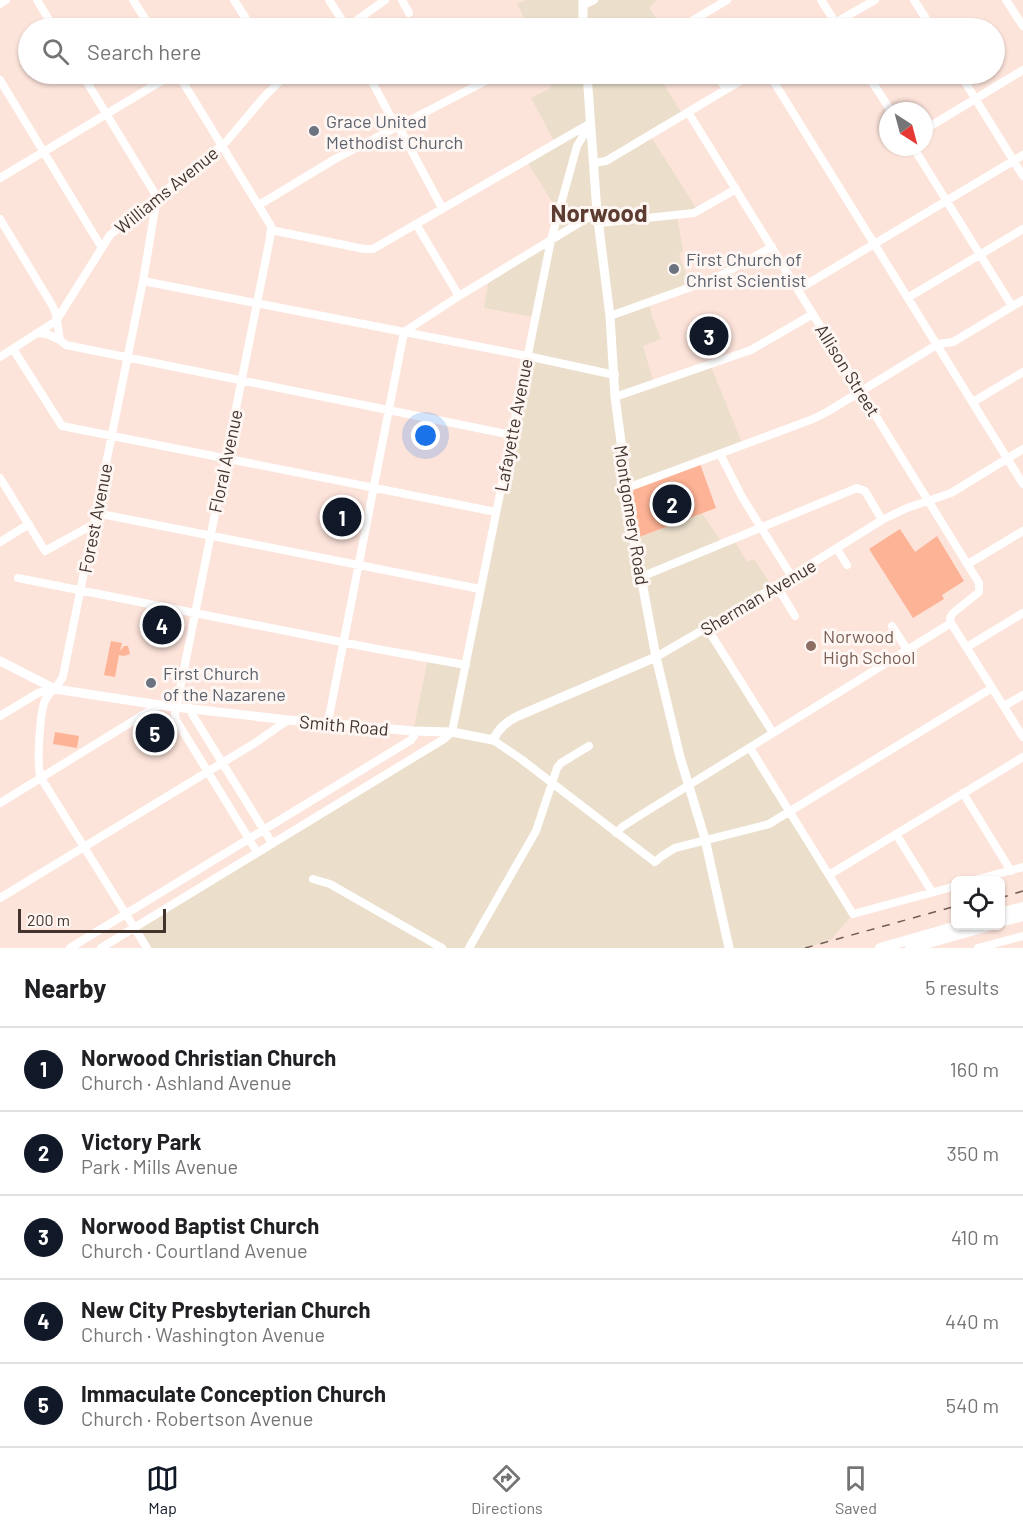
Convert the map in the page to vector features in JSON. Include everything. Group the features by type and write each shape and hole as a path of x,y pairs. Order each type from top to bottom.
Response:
{"highway":[{"path":"1005,912 1023,907"},
{"path":"1005,921 1023,916"},
{"path":"880,948 951,928"},
{"path":"910,948 975,930"}],"main road":[{"path":"583,3 584,18"},
{"name":"Montgomery Road","path":"588,84 597,212 610,316 615,397 641,577 656,657 688,786 705,839 729,948"},
{"name":"Sherman Avenue","path":"493,740 508,721 656,657"},
{"name":"Smith Road","path":"0,661 55,689 193,709 288,720 452,732 493,740"}],"street":[{"path":"0,4 6,0"},
{"path":"37,0 48,18"},
{"path":"133,0 145,18"},
{"path":"234,0 246,18"},
{"path":"330,0 340,18"},
{"path":"360,18 385,0"},
{"path":"402,0 410,13"},
{"path":"583,3 594,0"},
{"path":"698,18 727,0"},
{"path":"821,0 832,18"},
{"path":"848,18 874,0"},
{"path":"914,0 926,18"},
{"path":"1006,0 1023,26"},
{"path":"1005,81 1023,70"},
{"path":"0,81 102,248"},
{"path":"88,84 157,197"},
{"path":"0,178 156,84"},
{"path":"184,84 268,219 271,230 368,250 591,123"},
{"name":"Williams Avenue","path":"0,357 56,321 102,248 117,229 231,137 275,84"},
{"path":"373,84 442,208"},
{"path":"259,205 335,159 480,84"},
{"path":"723,84 726,89"},
{"path":"594,163 606,161 735,84"},
{"path":"775,84 1023,483"},
{"path":"873,84 885,102"},
{"path":"966,84 1023,176"},
{"path":"933,125 1000,84"},
{"name":"Allison Street","path":"688,112 979,583 980,590 953,613 950,618 951,623"},
{"name":"Lafayette Avenue","path":"452,732 551,240 577,146 591,123"},
{"path":"799,290 1023,155"},
{"path":"918,156 1012,306"},
{"path":"599,223 694,213 736,189"},
{"name":"Forest Avenue","path":"147,948 41,778 38,764 44,705 47,697 63,676 81,591 143,281 157,197"},
{"path":"328,722 404,332 597,212"},
{"path":"0,219 52,305 60,340"},
{"path":"416,224 459,296"},
{"path":"909,297 1023,229"},
{"name":"Floral Avenue","path":"176,707 271,230"},
{"path":"610,316 728,272 772,247"},
{"path":"143,281 615,375"},
{"path":"627,488 813,419 938,344 953,342 1023,300"},
{"path":"615,397 751,350 813,314"},
{"path":"37,333 47,334 71,346 512,435"},
{"path":"13,349 62,426 496,512"},
{"path":"973,402 1023,372"},
{"name":"Sherman Avenue","path":"656,657 792,577 882,520 907,508 951,493 1023,449"},
{"path":"720,454 742,496 792,577"},
{"path":"0,478 45,551 94,524"},
{"path":"641,577 857,488 865,491 882,520"},
{"path":"96,513 480,588"},
{"path":"0,542 29,524"},
{"path":"968,564 1023,531"},
{"path":"837,549 847,565"},
{"path":"18,578 466,665"},
{"path":"777,586 795,616"},
{"path":"967,647 1023,613"},
{"path":"616,833 622,827 951,623 1023,737"},
{"path":"892,626 908,651"},
{"path":"707,628 773,733"},
{"path":"705,839 764,826 992,688"},
{"path":"0,716 38,693 55,689"},
{"path":"1004,706 1023,695"},
{"path":"0,803 159,705"},
{"path":"176,707 176,720 257,852"},
{"path":"193,709 192,714 272,843"},
{"path":"0,898 288,720"},
{"path":"70,948 248,837 411,740 417,731"},
{"path":"101,948 444,740 452,732"},
{"name":"Smith Road","path":"493,740 656,862 675,848 705,839"},
{"path":"469,948 536,831 554,774 561,763 589,746"},
{"path":"750,748 853,914 951,887"},
{"path":"829,875 1023,757"},
{"path":"963,793 1011,871"},
{"path":"896,834 932,892"},
{"path":"991,876 1023,867"},
{"path":"313,879 330,884 442,948"},
{"path":"978,948 1023,936"}],"shaded area":[{"path":"526,0 657,0 649,7 656,18 524,18 517,4"},
{"path":"664,84 683,115 650,135 698,211 677,215 683,251 679,255 691,286 649,301 661,339 643,346 654,384 710,364 743,445 627,488 635,539 702,513 722,543 733,539 747,562 754,559 773,588 707,628 773,733 750,748 853,914 831,940 805,948 147,948 134,928 451,733 413,731 428,659 465,665 534,317 484,308 489,278 551,240 559,213 526,160 555,143 531,98 551,88 550,85"},
{"path":"699,461 716,508 634,539 627,488"},
{"path":"900,529 915,552 937,536 964,581 942,595 944,599 913,618 869,549"},
{"path":"111,641 122,643 120,651 124,646 128,646 130,654 119,655 115,677 104,675"},
{"path":"55,732 79,736 77,748 53,744"}],"railway":[{"path":"1005,896 1023,891"},
{"path":"805,948 951,907"}],"place":[{"name":"Grace United Methodist Church","path":"314,131"},
{"name":"First Church of Christ Scientist","path":"674,269"},
{"name":"Norwood Baptist Church","path":"709,336"},
{"name":"Victory Park","path":"672,504"},
{"name":"Norwood Christian Church","path":"342,517"},
{"name":"New City Presbyterian Church","path":"162,625"},
{"name":"Norwood High School","path":"811,646"},
{"name":"First Church of the Nazarene","path":"151,683"},
{"name":"Immaculate Conception Church","path":"155,733"}],"district":[{"name":"Norwood","path":"599,212"}]}
